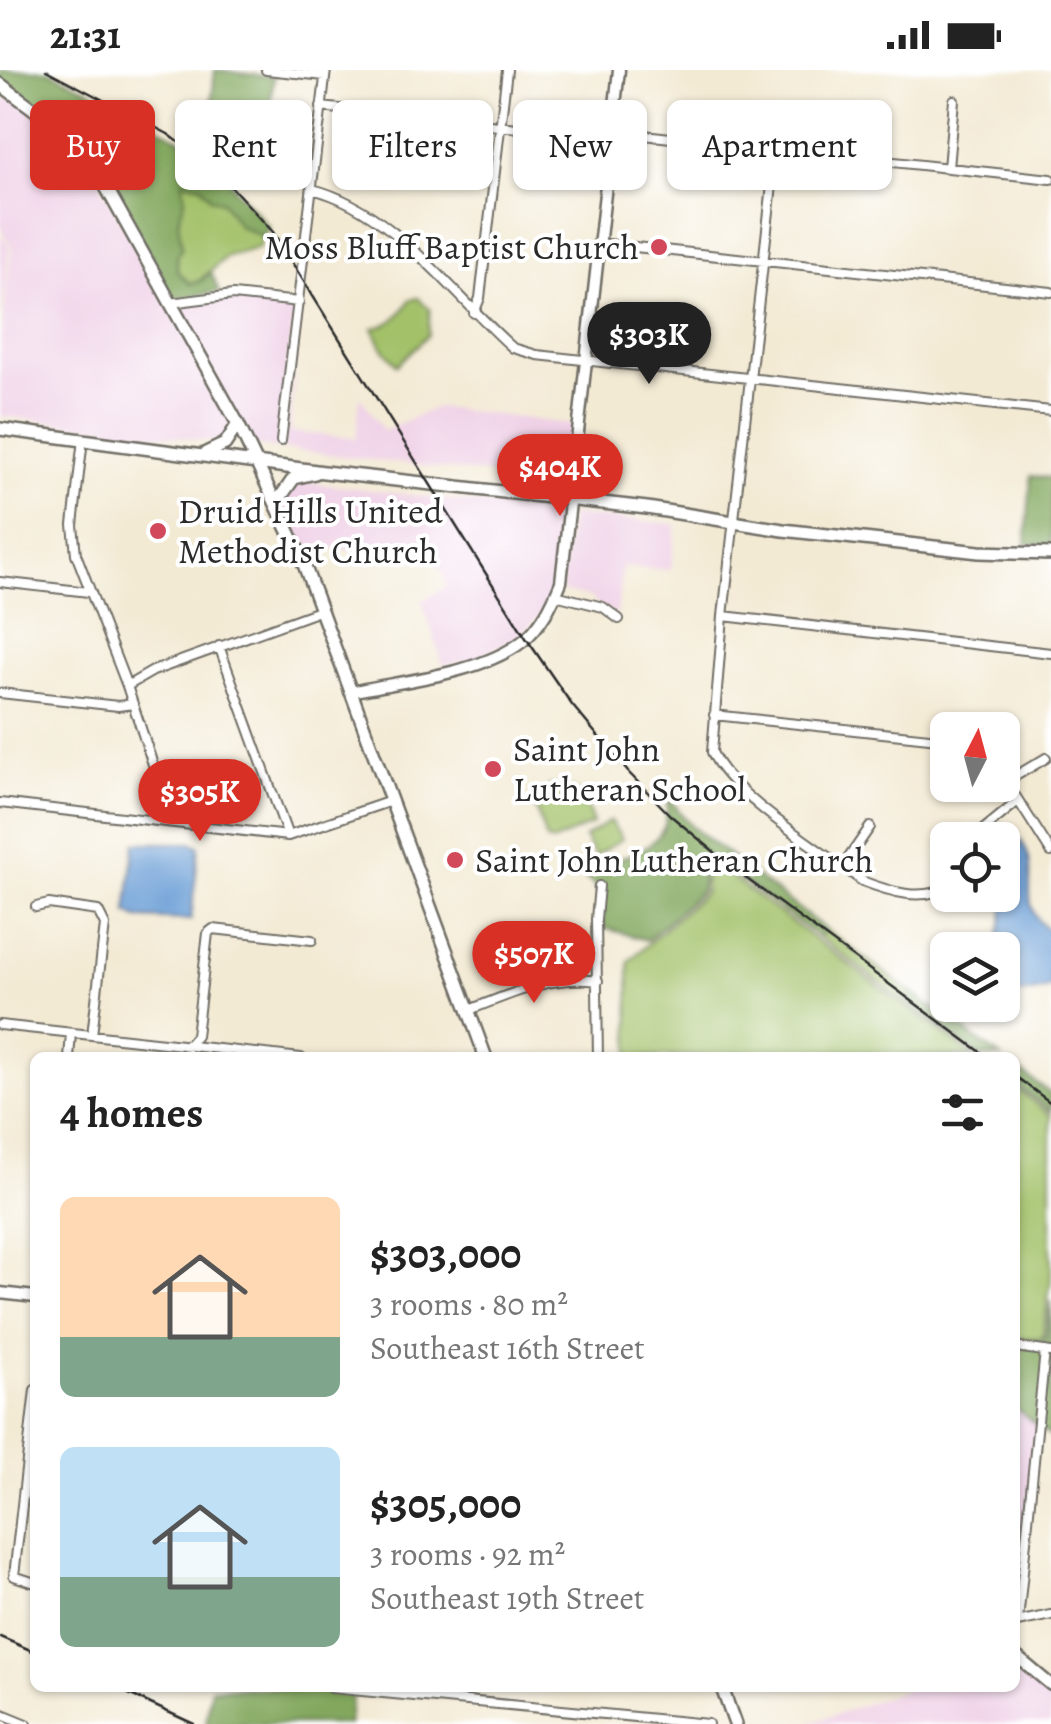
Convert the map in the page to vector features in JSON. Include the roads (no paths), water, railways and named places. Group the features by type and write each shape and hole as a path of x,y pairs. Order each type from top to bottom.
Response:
{"main road":[{"path":"0,84 32,106 84,155 101,178 277,502 302,558 484,1052"},
{"path":"198,455 225,444 238,424"},
{"path":"0,428 324,472 648,508 734,524 979,552 1051,554"},
{"path":"277,502 294,478 324,472"},
{"path":"723,1692 735,1724"}],"street":[{"path":"266,70 325,73 312,189 371,215 400,237 513,348 586,362 1051,411"},
{"path":"474,313 480,298 506,70"},
{"path":"615,100 619,70"},
{"path":"948,168 954,100"},
{"path":"321,107 513,127"},
{"path":"892,162 1051,179"},
{"path":"281,440 312,190"},
{"path":"350,692 448,672 508,652 526,638 549,610 560,582 605,190"},
{"path":"771,190 723,616 712,752 720,770 862,881 882,889 930,894"},
{"path":"598,244 1051,292"},
{"path":"170,303 233,295 299,302"},
{"path":"82,439 74,525 76,554 127,686 172,822"},
{"path":"0,582 89,592"},
{"path":"555,594 603,607 620,618"},
{"path":"127,686 153,671 320,611"},
{"path":"723,616 1051,654"},
{"path":"219,646 288,836"},
{"path":"0,692 118,706 133,704"},
{"path":"714,714 930,738"},
{"path":"1020,771 1046,758"},
{"path":"0,802 288,836 390,801"},
{"path":"993,822 1018,802 1051,852"},
{"path":"842,866 870,827"},
{"path":"598,1052 599,886"},
{"path":"36,907 49,904 98,911 103,918 92,1035"},
{"path":"187,1052 196,1036 208,933 213,930 312,940"},
{"path":"468,1010 542,983 569,978 598,981"},
{"path":"0,1024 249,1052"},
{"path":"69,1052 71,1033"},
{"path":"0,1293 30,1296"},
{"path":"1020,1348 1048,1352 1020,1589"},
{"path":"30,1437 14,1576 30,1581"},
{"path":"1020,1622 1051,1615"},
{"path":"1020,1660 1051,1685"},
{"path":"420,1692 708,1724"},
{"path":"0,1713 27,1724"}],"water":[{"path":"1020,840 1030,864 1033,910 1051,932 1051,987 1020,992 1020,932 1000,932 1004,912 1020,912"},
{"path":"135,843 199,846 191,920 137,918 127,912"}],"railway":[{"path":"46,70 168,134 215,169 273,232 526,638 572,705 628,772 670,815 747,879 981,1052"},
{"path":"1020,1080 1051,1103"},
{"path":"0,1637 30,1650"},
{"path":"125,1692 194,1724"}],"place":[{"name":"Moss Bluff Baptist Church","path":"659,247"},
{"name":"Druid Hills United Methodist Church","path":"158,531"},
{"name":"Saint John Lutheran School","path":"493,769"},
{"name":"Saint John Lutheran Church","path":"455,860"}]}
